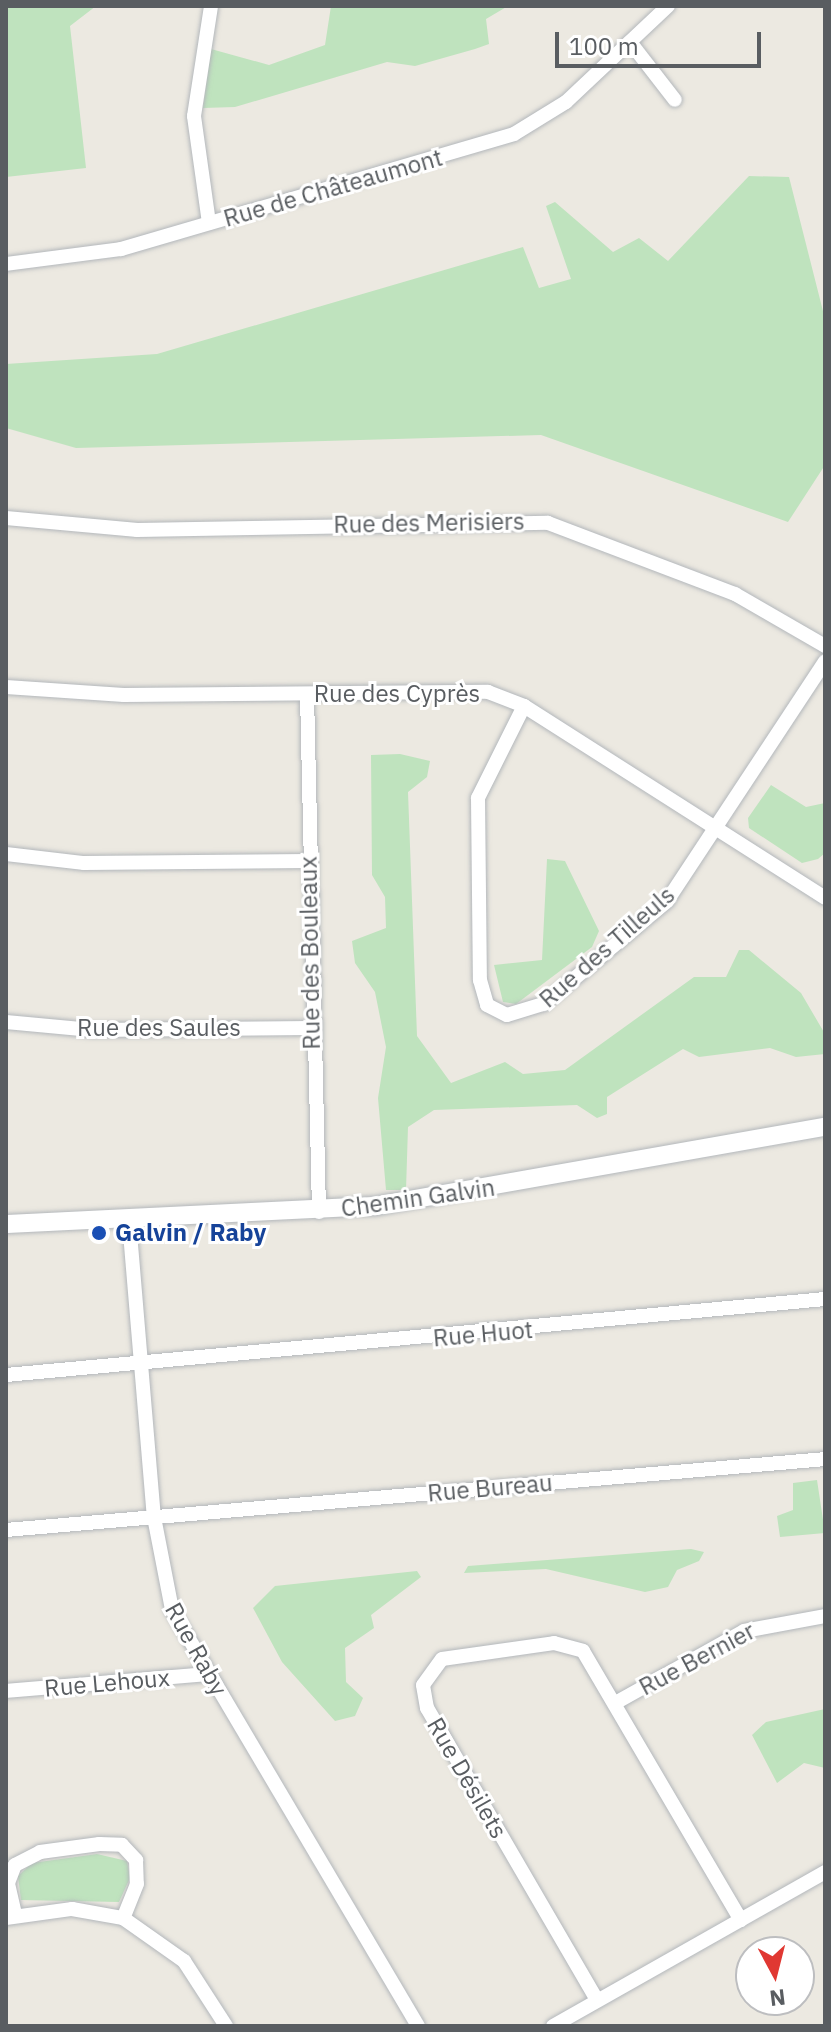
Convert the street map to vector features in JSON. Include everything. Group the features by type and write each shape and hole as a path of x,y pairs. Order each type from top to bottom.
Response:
{"street":[{"path":"209,223 194,116 211,6"},
{"name":"Rue de Châteaumont","path":"6,264 99,254 514,134 566,102 668,6"},
{"path":"630,42 675,100"},
{"name":"Rue des Merisiers","path":"6,518 137,530 548,523 735,594 825,646"},
{"name":"Rue des Tilleuls","path":"524,706 478,798 480,980 496,1012 531,1012 652,915 719,829 825,661"},
{"name":"Rue des Cyprès","path":"6,687 111,695 464,689 524,706 825,898"},
{"name":"Rue des Bouleaux","path":"307,694 308,861 319,1212"},
{"path":"6,854 84,863 308,861"},
{"name":"Rue des Saules","path":"6,1022 92,1030 312,1028"},
{"name":"Chemin Galvin","path":"6,1224 319,1212 825,1127"},
{"name":"Rue Raby","path":"129,1221 154,1517 172,1610 207,1674 418,2026"},
{"name":"Rue Huot","path":"6,1375 825,1299"},
{"name":"Rue Bureau","path":"6,1530 825,1459"},
{"name":"Rue Bernier","path":"617,1702 744,1631 825,1616"},
{"name":"Rue Désilets","path":"597,2000 435,1725 423,1685 433,1665 450,1655 554,1643 583,1651 617,1702 741,1920"},
{"name":"Rue Lehoux","path":"6,1691 207,1674"},
{"path":"123,1918 137,1884 136,1860 122,1845 99,1844 40,1852 15,1865 8,1883 10,1916 72,1909 123,1918 184,1961 226,2026"},
{"path":"553,2026 825,1872"}],"green space":[{"path":"6,6 96,6 70,26 86,168 6,177"},
{"path":"331,6 508,6 486,19 489,44 475,49 415,66 387,62 235,107 203,108 211,49 269,65 325,45"},
{"path":"749,176 789,177 825,319 825,465 788,522 541,435 76,448 6,428 6,364 157,354 523,247 539,288 571,279 546,206 555,202 613,252 639,238 668,261"},
{"path":"400,754 430,761 427,777 408,792 417,1036 451,1083 505,1062 523,1074 565,1070 694,977 726,977 739,950 749,950 801,993 825,1034 825,1054 796,1057 770,1048 699,1057 683,1049 607,1097 607,1114 597,1118 577,1105 434,1110 408,1127 406,1190 386,1190 378,1098 386,1047 375,992 355,963 352,941 386,928 385,897 372,875 371,755"},
{"path":"771,785 806,807 825,803 825,853 818,859 802,863 749,828 748,818"},
{"path":"547,859 565,861 599,931 592,947 516,1004 503,1002 494,965 542,960"},
{"path":"817,1480 825,1533 780,1537 777,1516 793,1510 793,1483"},
{"path":"691,1549 704,1552 699,1561 677,1570 668,1587 645,1592 546,1569 464,1573 468,1566"},
{"path":"417,1571 421,1577 371,1615 374,1628 345,1648 346,1682 363,1698 355,1716 335,1721 282,1662 253,1608 275,1586"},
{"path":"825,1709 825,1768 804,1763 777,1783 752,1735 766,1722"},
{"path":"97,1854 127,1861 130,1878 119,1902 21,1900 18,1876 32,1863"}],"place":[{"name":"Galvin / Raby","path":"99,1233"}]}
